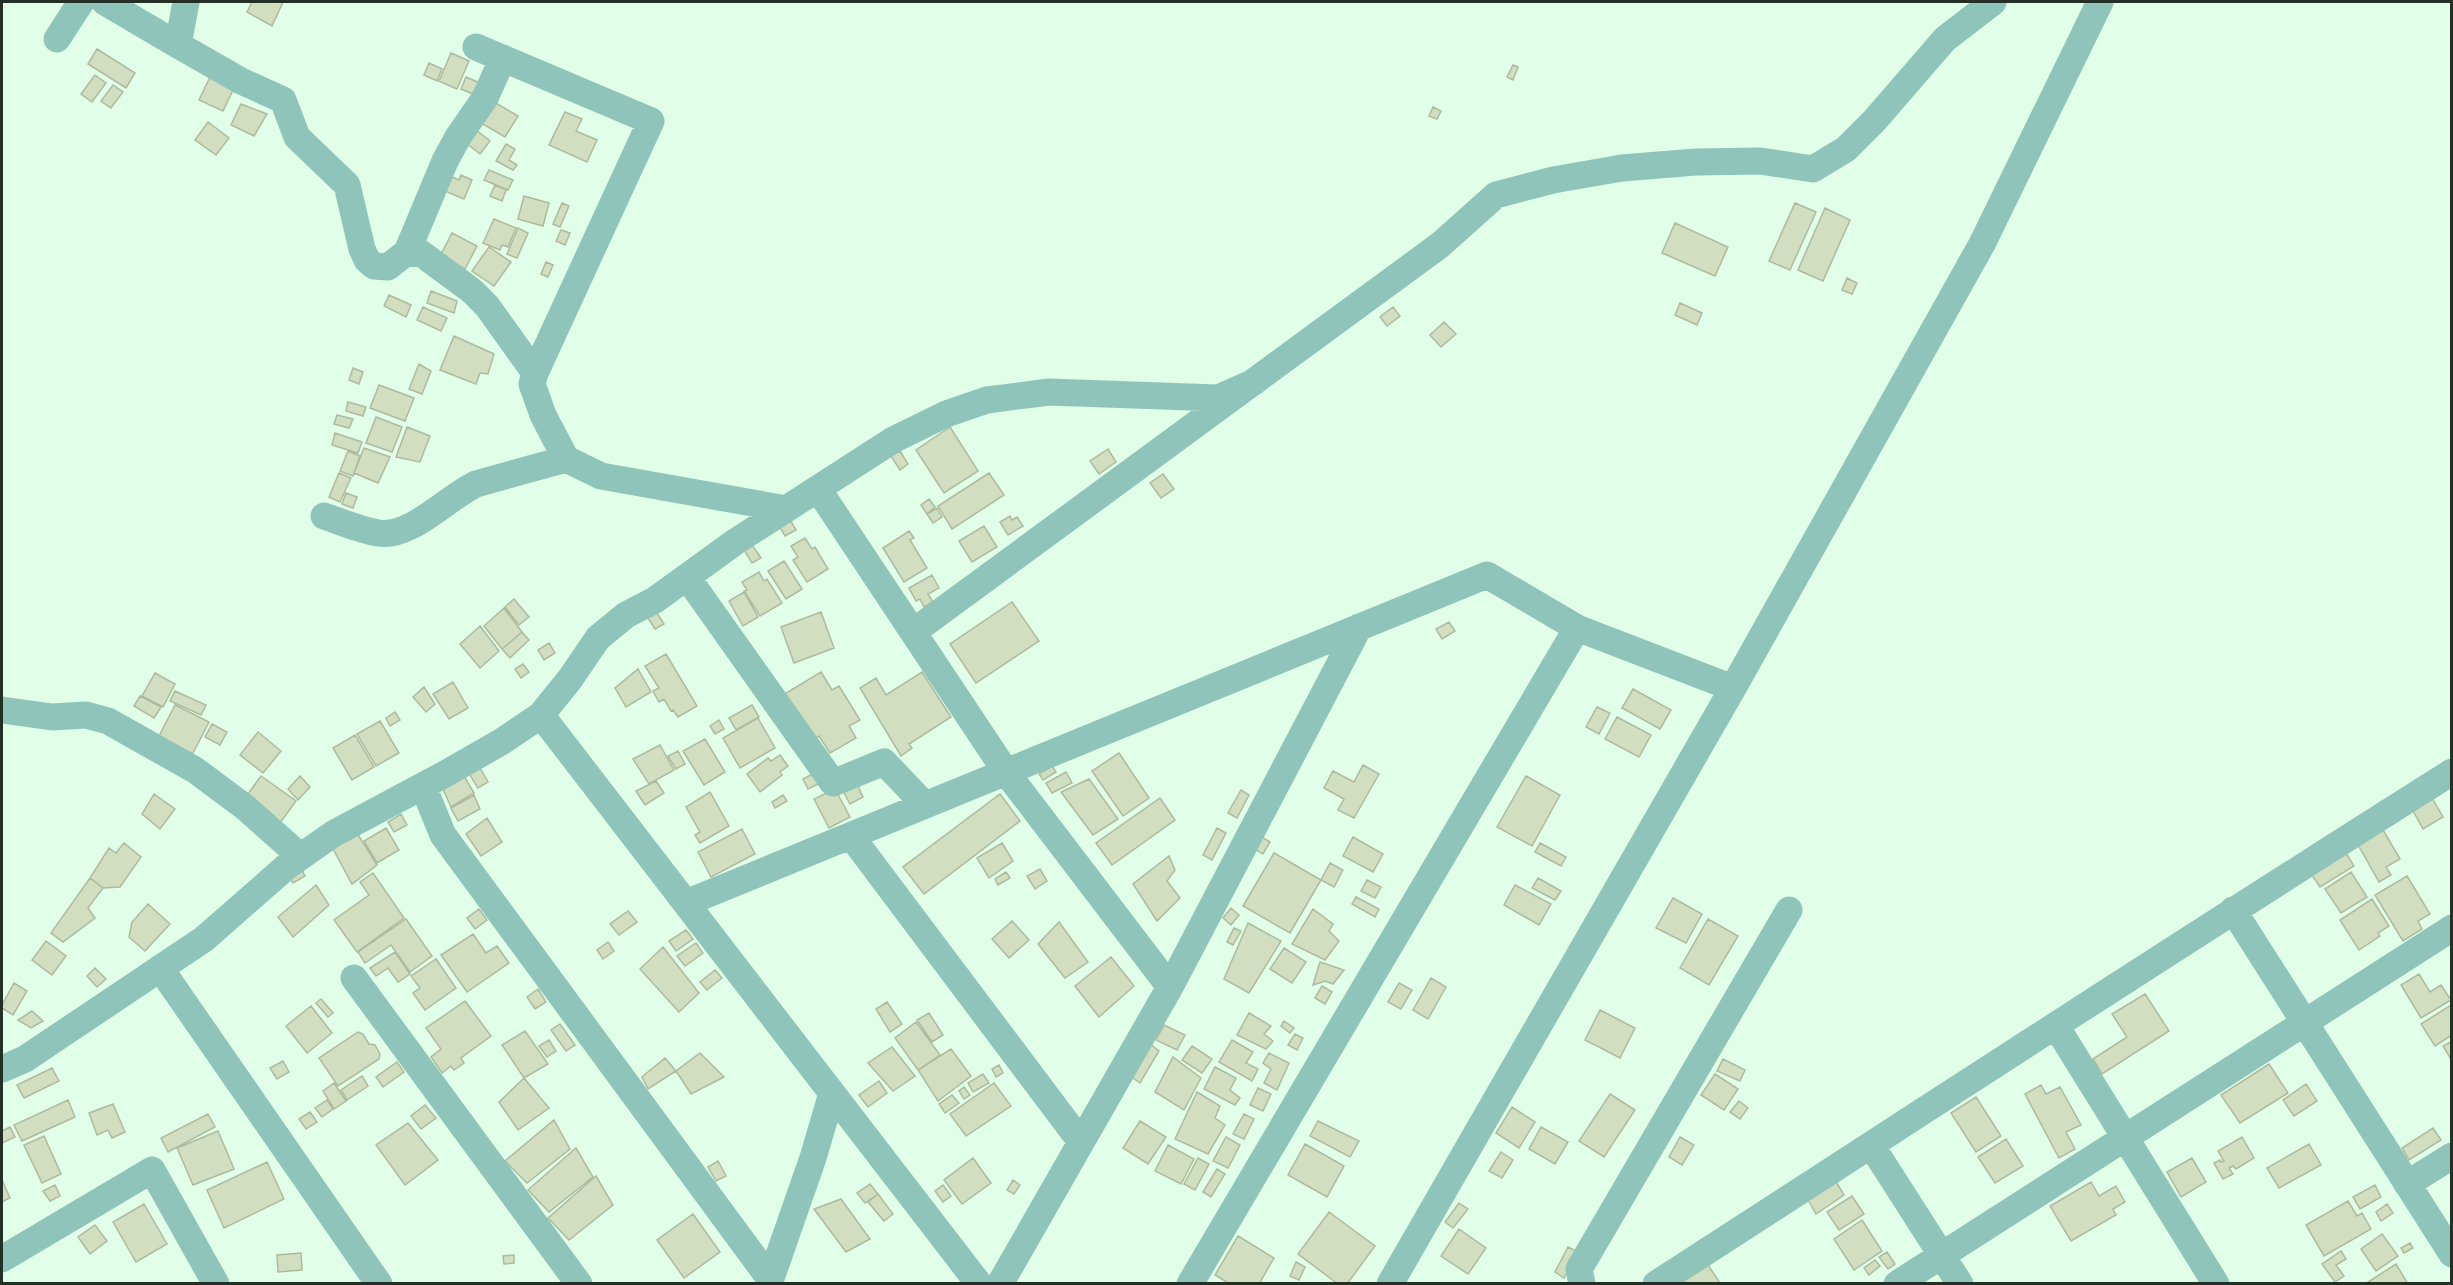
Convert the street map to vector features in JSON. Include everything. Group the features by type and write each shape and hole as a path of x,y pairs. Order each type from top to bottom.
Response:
{"street":[{"path":"57,39 81,2"},
{"path":"105,2 241,81 283,100 297,137 347,185 362,249 367,260 375,266 388,267 406,252 445,161 458,137 485,98 503,58"},
{"path":"178,45 186,2"},
{"path":"913,632 1440,245 1496,195 1552,180 1633,167 1696,162 1760,161 1814,169 1846,149 1875,121 1945,39 1994,2"},
{"path":"1390,1284 1732,688 1982,244 2100,2"},
{"path":"476,47 651,121 535,373 532,384 543,415 567,459 601,476 786,509"},
{"path":"406,252 422,254 472,291 487,306 535,373"},
{"path":"2,1069 25,1059 204,939 286,867 333,834 501,742 541,715 570,679 598,638 626,615 655,600 786,509 893,440 946,414 987,400 1049,392 1218,398 1254,382"},
{"path":"324,516 380,533 408,528 464,489 567,459"},
{"path":"818,489 1006,772 1170,987"},
{"path":"686,903 1487,575 1577,628 1732,688"},
{"path":"687,577 832,783 884,762 925,805"},
{"path":"1000,1284 1170,987 1359,627"},
{"path":"1190,1284 1577,628"},
{"path":"2,710 51,717 86,715 108,721 195,770 246,808 300,856"},
{"path":"541,715 979,1284"},
{"path":"1656,1284 2233,910 2451,772"},
{"path":"423,786 443,835 770,1281"},
{"path":"851,836 1081,1143"},
{"path":"1582,1284 1579,1269 1789,910"},
{"path":"2233,910 2451,1254"},
{"path":"1897,1284 2451,928"},
{"path":"160,968 379,1284"},
{"path":"354,978 579,1284"},
{"path":"2056,1026 2216,1284"},
{"path":"770,1281 813,1158 832,1093"},
{"path":"1871,1145 1960,1284"},
{"path":"2407,1184 2451,1155"},
{"path":"2,1259 152,1170 216,1284"}],"building":[{"path":"252,2 283,2 272,26 247,12"},
{"path":"97,49 135,73 126,88 88,64"},
{"path":"451,53 469,61 457,89 439,81"},
{"path":"429,63 442,69 437,81 424,75"},
{"path":"1513,65 1518,67 1513,80 1507,77"},
{"path":"95,75 106,83 92,102 81,94"},
{"path":"210,77 234,88 223,111 199,100"},
{"path":"466,77 480,83 475,95 461,89"},
{"path":"113,85 123,92 111,108 101,101"},
{"path":"489,99 518,116 505,137 476,120"},
{"path":"241,104 267,114 254,136 231,125"},
{"path":"1433,107 1441,111 1437,119 1429,116"},
{"path":"565,112 582,119 576,131 597,140 587,162 549,145"},
{"path":"208,122 229,138 216,155 195,140"},
{"path":"471,126 490,141 480,154 461,139"},
{"path":"506,144 515,149 509,160 517,165 513,170 496,161"},
{"path":"489,170 513,180 508,190 484,180"},
{"path":"444,173 459,180 461,175 472,180 464,199 438,188"},
{"path":"495,185 506,190 502,201 490,196"},
{"path":"524,196 549,203 543,226 518,219"},
{"path":"562,203 569,206 560,227 553,224"},
{"path":"1795,203 1816,212 1790,270 1769,261"},
{"path":"1825,208 1850,220 1823,281 1798,270"},
{"path":"494,219 516,228 508,247 502,245 500,250 483,243"},
{"path":"1675,223 1728,247 1715,276 1662,253"},
{"path":"518,228 528,233 517,258 507,254"},
{"path":"561,230 570,233 565,245 556,241"},
{"path":"452,233 477,246 465,269 440,256"},
{"path":"489,247 511,262 494,286 472,271"},
{"path":"546,262 553,265 548,277 541,274"},
{"path":"1847,278 1857,283 1852,294 1842,290"},
{"path":"431,291 457,301 454,313 427,303"},
{"path":"389,295 411,305 406,317 384,306"},
{"path":"1680,303 1702,313 1697,325 1675,315"},
{"path":"423,307 447,318 441,331 417,320"},
{"path":"1393,307 1400,316 1387,326 1380,317"},
{"path":"1444,322 1456,334 1441,347 1430,335"},
{"path":"454,336 494,354 488,374 480,373 476,384 440,370"},
{"path":"419,364 431,371 422,394 409,389"},
{"path":"353,368 363,372 359,384 349,380"},
{"path":"379,385 414,398 405,421 370,408"},
{"path":"348,402 366,407 363,416 346,411"},
{"path":"337,415 353,419 349,428 334,424"},
{"path":"376,417 402,427 392,452 366,443"},
{"path":"407,427 430,436 420,462 396,457"},
{"path":"950,427 978,471 944,493 916,450"},
{"path":"335,433 362,442 358,453 332,445"},
{"path":"364,448 390,457 378,483 354,473"},
{"path":"1108,449 1116,462 1099,474 1090,461"},
{"path":"348,451 360,456 353,476 340,471"},
{"path":"900,451 908,464 900,470 891,456"},
{"path":"339,473 351,478 340,502 329,497"},
{"path":"989,473 1004,495 952,529 938,506"},
{"path":"1163,474 1174,489 1161,498 1150,483"},
{"path":"346,493 357,497 353,508 342,504"},
{"path":"929,499 935,507 927,514 921,505"},
{"path":"937,508 942,517 933,523 927,514"},
{"path":"1010,516 1012,520 1017,517 1023,526 1008,535 1000,522"},
{"path":"789,518 796,530 785,536 778,524"},
{"path":"984,526 997,547 972,562 959,541"},
{"path":"909,531 914,538 910,540 927,568 904,582 883,548"},
{"path":"805,538 812,549 815,547 828,569 807,582 793,560 798,557 791,546"},
{"path":"752,545 761,558 752,563 744,550"},
{"path":"784,561 802,589 786,599 768,571"},
{"path":"759,572 764,581 767,579 782,603 760,616 744,591 747,590 742,582"},
{"path":"932,575 939,588 928,594 933,602 924,607 920,599 916,601 909,588"},
{"path":"744,592 758,617 743,626 729,601"},
{"path":"514,599 529,617 519,625 505,607"},
{"path":"1012,602 1039,641 976,683 950,644"},
{"path":"504,608 522,632 502,649 484,626"},
{"path":"821,612 834,648 794,663 781,627"},
{"path":"657,613 664,624 655,629 648,618"},
{"path":"1449,622 1455,631 1442,639 1436,629"},
{"path":"480,626 499,651 480,668 460,644"},
{"path":"522,632 529,640 510,658 502,649"},
{"path":"549,643 555,653 544,660 538,650"},
{"path":"666,654 697,706 678,717 673,710 671,711 664,699 659,702 653,691 659,688 645,666"},
{"path":"523,664 529,672 521,678 515,669"},
{"path":"638,669 651,692 626,707 615,688"},
{"path":"821,672 832,690 839,686 860,720 849,726 856,738 830,753 819,736 812,740 783,695"},
{"path":"922,672 951,717 909,744 912,748 901,756 860,688 876,678 886,695"},
{"path":"155,673 175,684 163,707 142,696"},
{"path":"453,682 468,708 449,719 433,694"},
{"path":"424,687 435,704 426,712 413,697"},
{"path":"1633,689 1671,710 1660,729 1622,708"},
{"path":"175,691 206,705 201,715 170,701"},
{"path":"140,696 161,707 154,718 134,706"},
{"path":"175,705 209,722 192,755 158,738"},
{"path":"752,705 759,717 736,730 729,718"},
{"path":"1597,707 1610,713 1599,734 1586,727"},
{"path":"395,712 400,720 390,726 386,718"},
{"path":"1617,717 1651,735 1639,757 1605,739"},
{"path":"758,718 775,748 740,768 723,738"},
{"path":"719,720 724,729 715,734 710,726"},
{"path":"380,721 399,753 376,766 357,734"},
{"path":"212,724 227,732 220,745 205,737"},
{"path":"258,732 281,751 263,773 240,755"},
{"path":"355,735 374,767 352,780 333,748"},
{"path":"705,739 725,772 704,785 683,751"},
{"path":"660,745 674,770 649,784 633,759"},
{"path":"678,751 685,764 676,769 668,756"},
{"path":"1119,753 1149,798 1123,816 1092,771"},
{"path":"780,755 788,766 780,772 782,775 760,792 747,774 768,758 771,761"},
{"path":"1363,765 1379,774 1354,818 1338,810 1344,799 1324,788 1333,771 1354,782"},
{"path":"479,766 488,782 478,788 468,772"},
{"path":"1052,766 1056,772 1043,780 1039,774"},
{"path":"816,772 822,782 808,789 803,779"},
{"path":"1066,772 1072,783 1052,793 1046,783"},
{"path":"261,776 296,801 280,823 245,798"},
{"path":"300,776 310,787 298,800 288,789"},
{"path":"464,776 474,793 451,807 443,789"},
{"path":"1526,776 1560,795 1532,846 1497,827"},
{"path":"1089,779 1118,819 1093,835 1061,792"},
{"path":"656,781 664,793 645,805 636,791"},
{"path":"856,782 863,797 850,804 842,789"},
{"path":"835,789 850,817 829,828 814,799"},
{"path":"1241,790 1249,795 1237,818 1228,813"},
{"path":"710,792 729,826 700,843 695,835 700,832 686,807"},
{"path":"154,794 175,809 160,829 142,814"},
{"path":"1000,794 1020,821 924,894 903,867"},
{"path":"474,795 480,809 458,821 451,808"},
{"path":"783,795 787,801 775,808 772,802"},
{"path":"2431,796 2443,817 2423,829 2411,807"},
{"path":"1160,798 1175,820 1112,865 1096,843"},
{"path":"401,814 407,825 394,832 388,822"},
{"path":"487,818 502,842 481,856 466,834"},
{"path":"386,828 399,850 377,863 364,841"},
{"path":"1217,828 1226,833 1212,860 1203,855"},
{"path":"2382,828 2400,859 2386,867 2391,875 2379,882 2357,843"},
{"path":"742,829 755,854 711,877 698,852"},
{"path":"357,833 377,865 352,884 332,847"},
{"path":"1260,836 1270,842 1263,854 1253,848"},
{"path":"1353,837 1383,854 1373,872 1343,856"},
{"path":"124,843 141,857 120,887 103,888 90,878 109,848 116,853"},
{"path":"1002,843 1013,861 989,878 977,858"},
{"path":"1540,843 1566,857 1561,866 1535,852"},
{"path":"2344,850 2354,866 2320,887 2310,872"},
{"path":"1274,853 1321,880 1290,933 1243,906"},
{"path":"1169,856 1175,870 1167,881 1180,898 1157,921 1133,884"},
{"path":"1330,863 1343,870 1334,887 1321,880"},
{"path":"301,868 305,876 293,883 288,875"},
{"path":"1040,869 1047,881 1035,889 1027,876"},
{"path":"1006,872 1010,878 998,885 995,879"},
{"path":"2351,872 2367,897 2341,913 2325,889"},
{"path":"373,873 404,918 357,952 334,920 369,895 360,882"},
{"path":"2407,876 2430,914 2418,921 2422,929 2403,941 2375,895"},
{"path":"90,878 103,888 88,908 95,918 63,942 51,933"},
{"path":"1538,878 1561,891 1555,900 1532,888"},
{"path":"1367,880 1381,887 1375,898 1361,891"},
{"path":"316,885 329,905 293,937 278,917"},
{"path":"1515,885 1551,904 1539,925 1504,905"},
{"path":"1356,897 1379,909 1375,917 1352,904"},
{"path":"1673,898 1702,914 1686,943 1656,928"},
{"path":"2372,899 2389,926 2378,933 2380,936 2359,950 2340,920"},
{"path":"148,904 170,924 145,951 129,937 132,922"},
{"path":"1231,908 1239,915 1231,925 1223,918"},
{"path":"479,909 487,920 475,929 467,918"},
{"path":"1313,909 1333,924 1329,931 1339,941 1325,960 1292,944"},
{"path":"628,911 637,922 619,935 610,924"},
{"path":"406,919 432,956 410,972 391,945 365,963 358,952"},
{"path":"1708,919 1738,936 1709,985 1680,968"},
{"path":"1012,921 1029,940 1009,958 992,939"},
{"path":"1059,922 1088,962 1065,978 1038,944"},
{"path":"1248,923 1281,941 1249,993 1224,979"},
{"path":"1234,928 1241,931 1233,945 1227,942"},
{"path":"686,930 693,939 676,951 669,941"},
{"path":"473,934 486,953 497,946 509,963 467,992 441,955"},
{"path":"46,941 66,956 52,975 32,960"},
{"path":"608,942 614,951 603,959 597,950"},
{"path":"696,943 703,953 685,966 677,956"},
{"path":"663,947 699,993 679,1012 640,969"},
{"path":"1284,948 1306,962 1292,983 1270,969"},
{"path":"395,952 410,974 398,982 388,968 376,976 370,968"},
{"path":"1111,957 1134,986 1099,1017 1075,986"},
{"path":"436,959 456,988 425,1010 413,993 420,988 411,976"},
{"path":"1320,962 1344,970 1333,984 1325,981 1313,985"},
{"path":"95,968 106,979 97,987 87,976"},
{"path":"715,970 722,978 707,990 700,982"},
{"path":"2419,974 2430,992 2441,985 2451,1000 2421,1018 2401,985"},
{"path":"1431,978 1446,987 1428,1019 1413,1010"},
{"path":"14,983 27,991 13,1015 2,1008 2,1005"},
{"path":"1399,983 1412,990 1401,1009 1388,1002"},
{"path":"1322,986 1332,992 1325,1004 1315,998"},
{"path":"538,989 546,1002 535,1009 527,997"},
{"path":"2145,994 2169,1031 2102,1074 2093,1059 2127,1037 2112,1014"},
{"path":"321,999 333,1013 328,1017 316,1003"},
{"path":"465,1001 491,1036 461,1058 464,1063 454,1070 451,1066 442,1073 431,1057 441,1049 426,1028"},
{"path":"887,1002 902,1024 890,1032 876,1009"},
{"path":"2451,1005 2452,1035 2435,1046 2421,1024"},
{"path":"311,1006 332,1033 307,1053 286,1026"},
{"path":"1600,1010 1635,1028 1620,1058 1585,1040"},
{"path":"32,1011 43,1021 31,1028 18,1020"},
{"path":"929,1013 943,1035 932,1042 917,1020"},
{"path":"1249,1013 1271,1026 1264,1034 1273,1041 1266,1049 1237,1035"},
{"path":"1284,1021 1294,1028 1290,1033 1281,1026"},
{"path":"916,1022 940,1055 918,1070 895,1038"},
{"path":"560,1024 575,1045 566,1051 551,1030"},
{"path":"1164,1025 1185,1035 1177,1050 1156,1040"},
{"path":"525,1031 548,1064 524,1078 502,1045"},
{"path":"358,1032 363,1034 369,1044 375,1045 380,1054 379,1059 338,1086 319,1058"},
{"path":"1295,1034 1303,1038 1297,1050 1288,1045"},
{"path":"549,1040 556,1051 547,1057 539,1046"},
{"path":"1232,1040 1253,1052 1246,1063 1258,1069 1252,1081 1219,1062"},
{"path":"2452,1041 2452,1061 2443,1046"},
{"path":"1149,1043 1159,1051 1140,1083 1129,1075"},
{"path":"1192,1046 1212,1059 1202,1073 1182,1060"},
{"path":"892,1047 915,1076 893,1091 868,1063"},
{"path":"951,1049 971,1076 938,1101 918,1070"},
{"path":"700,1053 724,1077 691,1094 676,1071"},
{"path":"1269,1053 1289,1063 1277,1090 1264,1083 1271,1069 1263,1063"},
{"path":"1173,1057 1201,1078 1184,1110 1155,1092"},
{"path":"665,1058 676,1071 648,1089 642,1077"},
{"path":"1723,1059 1745,1070 1740,1081 1717,1071"},
{"path":"283,1061 289,1072 277,1079 270,1068"},
{"path":"397,1062 404,1072 383,1087 376,1077"},
{"path":"2269,1064 2288,1093 2240,1123 2221,1095"},
{"path":"999,1065 1003,1073 996,1077 992,1069"},
{"path":"1215,1067 1236,1078 1230,1090 1240,1098 1235,1105 1204,1089"},
{"path":"52,1068 59,1081 24,1098 17,1085"},
{"path":"983,1074 989,1083 973,1092 968,1083"},
{"path":"1715,1074 1738,1089 1724,1110 1701,1095"},
{"path":"362,1076 368,1086 347,1100 341,1090"},
{"path":"524,1078 549,1108 518,1130 499,1102"},
{"path":"879,1081 887,1093 868,1107 859,1095"},
{"path":"334,1083 346,1101 334,1109 323,1091"},
{"path":"994,1083 1011,1106 966,1136 950,1114"},
{"path":"2306,1084 2317,1101 2294,1116 2283,1100"},
{"path":"2041,1085 2046,1094 2060,1087 2081,1125 2066,1132 2075,1149 2059,1158 2025,1094"},
{"path":"964,1087 970,1095 964,1099 959,1091"},
{"path":"1258,1088 1271,1094 1263,1111 1250,1105"},
{"path":"1197,1092 1220,1106 1215,1118 1225,1125 1208,1154 1175,1139"},
{"path":"1610,1094 1635,1110 1604,1157 1579,1141"},
{"path":"952,1095 959,1103 945,1113 939,1104"},
{"path":"1976,1097 2001,1136 1976,1152 1951,1113"},
{"path":"68,1100 75,1117 22,1141 14,1125"},
{"path":"327,1100 333,1109 322,1117 315,1108"},
{"path":"1739,1101 1748,1108 1740,1119 1730,1112"},
{"path":"113,1104 125,1132 112,1138 108,1130 97,1135 89,1113"},
{"path":"425,1105 436,1118 421,1129 411,1116"},
{"path":"1512,1107 1535,1122 1519,1148 1496,1133"},
{"path":"310,1112 317,1122 306,1129 299,1119"},
{"path":"208,1114 215,1127 168,1152 161,1138"},
{"path":"1244,1114 1254,1119 1244,1139 1233,1134"},
{"path":"554,1120 570,1149 527,1183 505,1161"},
{"path":"1140,1121 1166,1137 1148,1164 1123,1148"},
{"path":"1318,1121 1359,1141 1350,1157 1310,1136"},
{"path":"408,1123 438,1160 405,1185 376,1145"},
{"path":"10,1127 15,1137 2,1143 2,1131"},
{"path":"1541,1127 1568,1142 1555,1164 1529,1149"},
{"path":"2433,1128 2441,1140 2409,1160 2402,1148"},
{"path":"218,1131 234,1169 193,1185 177,1148"},
{"path":"44,1136 61,1174 42,1183 24,1145"},
{"path":"1226,1137 1240,1145 1228,1168 1213,1161"},
{"path":"1680,1137 1694,1145 1682,1165 1669,1157"},
{"path":"2242,1137 2254,1158 2236,1169 2233,1166 2229,1168 2233,1174 2223,1179 2214,1163 2224,1161 2218,1151"},
{"path":"2006,1139 2023,1166 1995,1183 1978,1157"},
{"path":"1305,1144 1344,1166 1327,1197 1288,1175"},
{"path":"2309,1144 2321,1165 2279,1188 2267,1168"},
{"path":"1168,1145 1194,1159 1181,1184 1155,1171"},
{"path":"576,1148 593,1177 549,1212 528,1190"},
{"path":"1501,1152 1513,1160 1502,1178 1489,1171"},
{"path":"973,1158 991,1183 962,1204 944,1180"},
{"path":"1198,1158 1209,1164 1195,1190 1184,1184"},
{"path":"2192,1158 2206,1182 2181,1197 2167,1172"},
{"path":"718,1161 726,1176 716,1181 708,1167"},
{"path":"267,1162 284,1199 224,1228 207,1190"},
{"path":"1217,1169 1225,1174 1211,1197 1203,1192"},
{"path":"596,1176 613,1205 569,1240 548,1218"},
{"path":"2,1180 10,1198 2,1202"},
{"path":"1013,1180 1020,1185 1014,1194 1007,1190"},
{"path":"1835,1180 1844,1195 1816,1214 1807,1198"},
{"path":"2091,1182 2099,1196 2116,1186 2125,1202 2113,1209 2116,1215 2071,1241 2050,1206"},
{"path":"870,1184 878,1194 865,1203 857,1193"},
{"path":"55,1185 60,1196 50,1201 43,1191"},
{"path":"943,1185 951,1196 943,1202 935,1191"},
{"path":"2375,1185 2381,1197 2360,1209 2353,1197"},
{"path":"878,1194 893,1214 884,1221 868,1202"},
{"path":"1852,1196 1864,1214 1839,1230 1827,1212"},
{"path":"841,1199 870,1239 846,1252 814,1209"},
{"path":"2348,1201 2357,1216 2362,1213 2371,1229 2324,1256 2306,1225"},
{"path":"1459,1203 1468,1209 1453,1228 1445,1222"},
{"path":"144,1204 167,1244 136,1262 113,1222"},
{"path":"2387,1204 2393,1213 2381,1221 2376,1212"},
{"path":"1329,1212 1375,1246 1347,1284 1338,1284 1298,1254"},
{"path":"693,1214 720,1252 684,1278 657,1240"},
{"path":"1862,1220 1882,1251 1854,1270 1834,1239"},
{"path":"95,1225 107,1241 90,1254 78,1237"},
{"path":"1459,1229 1486,1248 1468,1274 1441,1256"},
{"path":"2382,1234 2398,1256 2376,1271 2361,1249"},
{"path":"1238,1236 1274,1258 1259,1284 1230,1284 1215,1275"},
{"path":"2410,1243 2413,1248 2404,1253 2401,1248"},
{"path":"1568,1247 1578,1252 1564,1278 1555,1272"},
{"path":"2341,1251 2346,1259 2336,1265 2344,1276 2335,1282 2322,1264"},
{"path":"1887,1252 1895,1264 1888,1269 1879,1257"},
{"path":"301,1253 302,1270 278,1272 277,1255"},
{"path":"514,1255 514,1263 504,1264 503,1256"},
{"path":"1875,1260 1880,1266 1869,1275 1864,1268"},
{"path":"1296,1262 1305,1267 1299,1280 1290,1276"},
{"path":"1706,1262 1720,1283 1676,1284"},
{"path":"2396,1264 2408,1284 2365,1284"}]}
